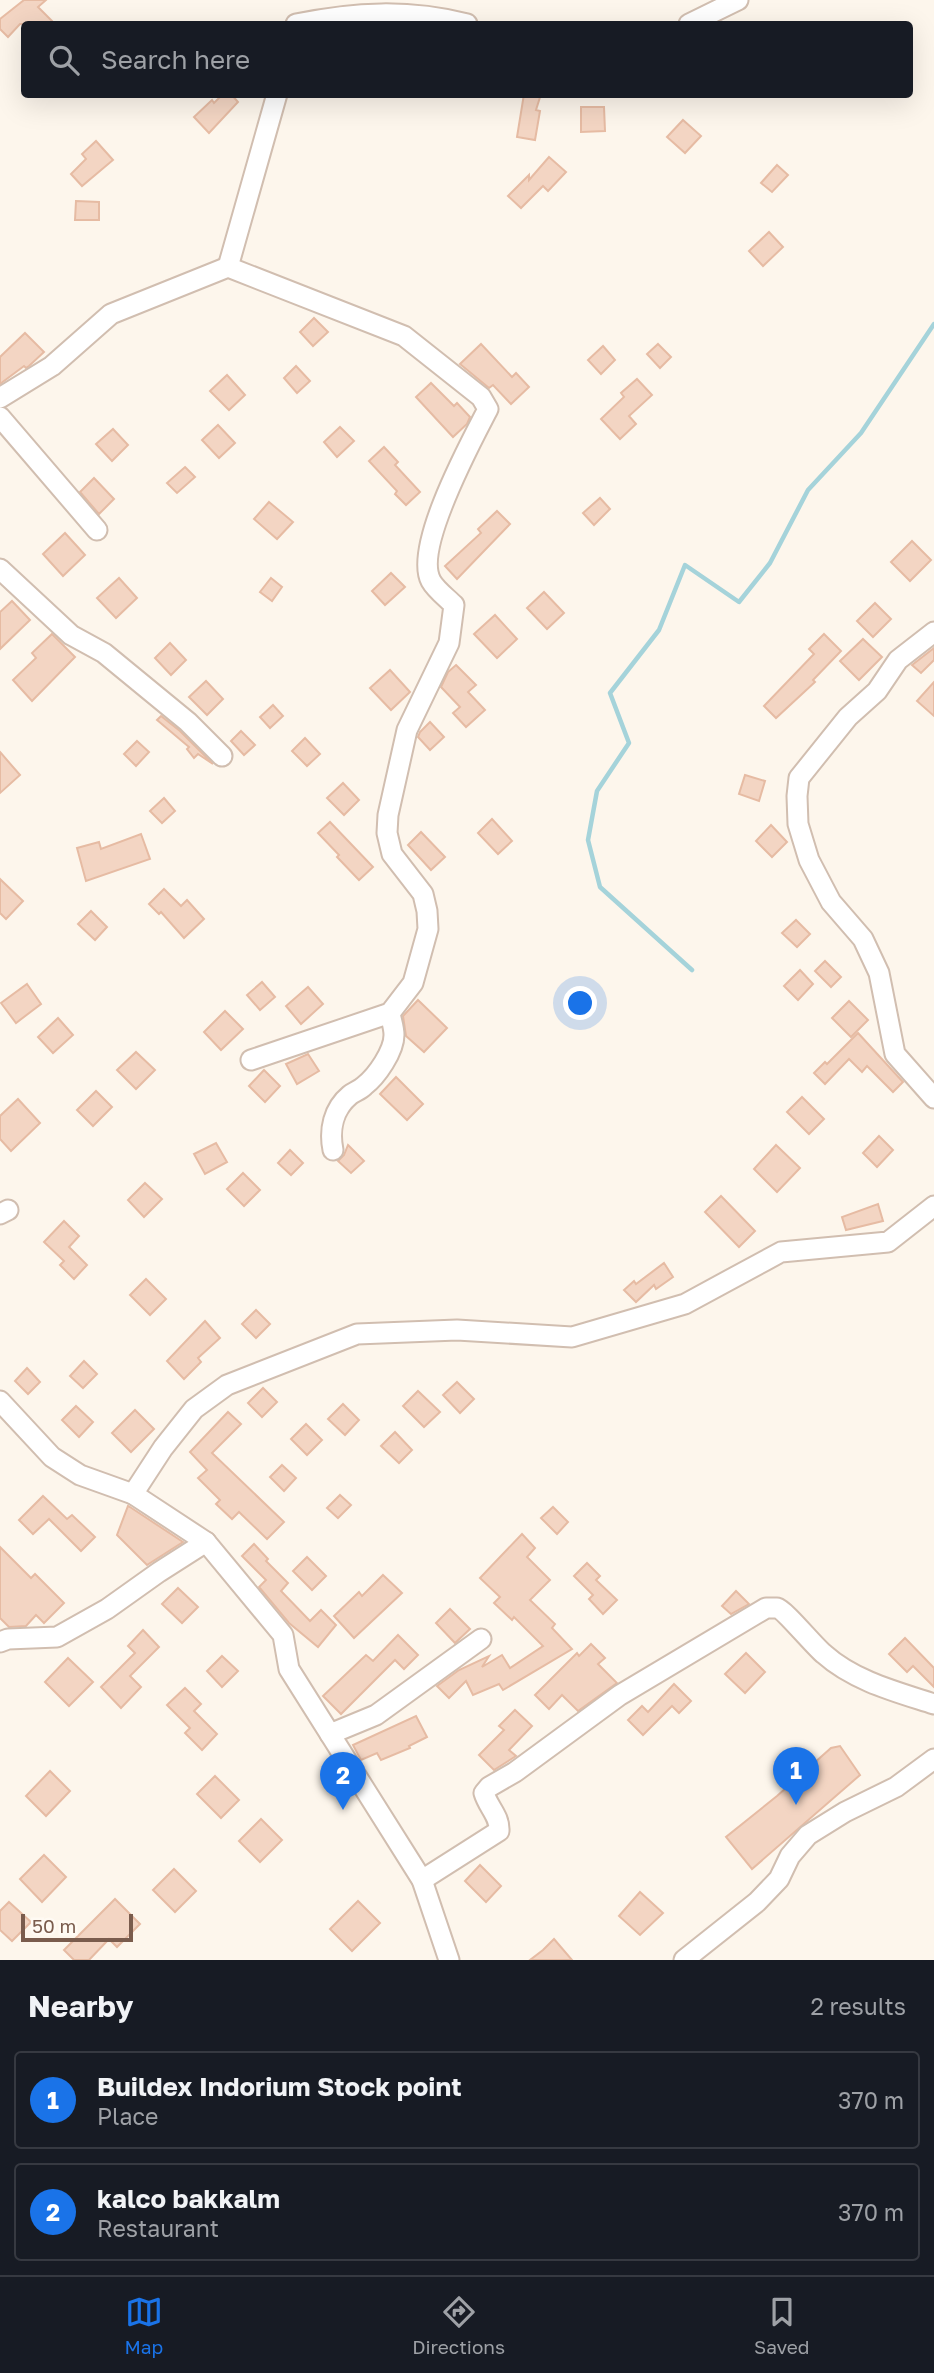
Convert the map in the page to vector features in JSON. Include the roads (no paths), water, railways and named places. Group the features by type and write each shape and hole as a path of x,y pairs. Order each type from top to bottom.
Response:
{"street":[{"path":"695,21 738,0"},
{"path":"316,21 378,12 454,21"},
{"path":"228,267 276,98"},
{"path":"0,398 52,366 111,314 228,267 404,336 481,397 488,409 445,495 427,562 431,581 454,605 449,643 407,730 396,771 387,834 392,854 423,894 428,929 413,983 390,1013 251,1060"},
{"path":"0,417 97,530"},
{"path":"0,569 46,614 71,635 104,653 188,722 222,756"},
{"path":"934,632 898,660 877,691 848,717 799,778 797,796 798,824 809,860 831,902 863,939 879,973 895,1054 934,1098"},
{"path":"333,1150 330,1135 332,1120 347,1097 365,1086 384,1062 392,1045 394,1034 390,1013"},
{"path":"133,1494 163,1448 194,1409 227,1385 357,1334 457,1330 572,1337 685,1304 781,1252 888,1242 934,1206"},
{"path":"0,1401 52,1457 80,1475 133,1494 206,1542 283,1635 289,1669 422,1880 449,1960"},
{"path":"0,1642 8,1639 57,1637 107,1609 206,1542"},
{"path":"422,1880 499,1831 500,1822 486,1802 484,1793 489,1787 515,1772 620,1695 766,1608 777,1608 783,1612 819,1650 846,1670 934,1704"},
{"path":"330,1734 376,1715 481,1639"},
{"path":"684,1960 757,1902 779,1879 790,1856 808,1835 845,1812 896,1787 933,1763"}],"waterway":[{"path":"692,970 600,887 588,840 597,791 629,743 610,693 659,630 685,565 739,602 770,563 808,490 861,433 934,324"}],"place":[{"name":"Buildex Indorium Stock point","path":"796,1805"},
{"name":"kalco bakkalm","path":"343,1810"}]}
